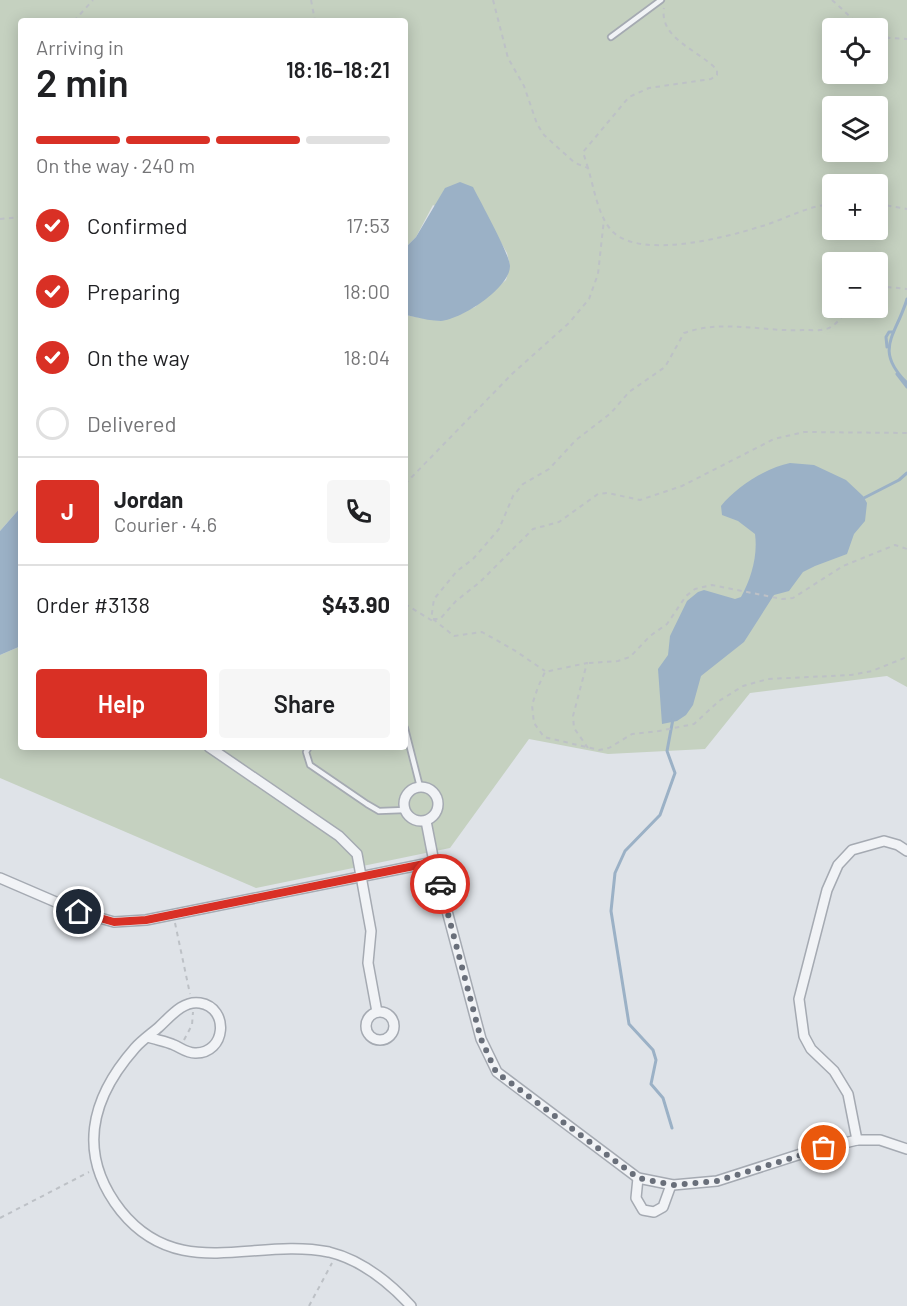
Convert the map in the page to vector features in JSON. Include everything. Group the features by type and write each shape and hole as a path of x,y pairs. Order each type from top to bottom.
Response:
{"street":[{"path":"213,750 339,836 357,854 371,931 369,973 377,1012"},
{"path":"420,787 431,790 439,805 435,815 426,822 415,820 405,810 406,796 420,787"},
{"path":"426,822 434,862 481,1039 496,1072 638,1178 671,1185 717,1181 807,1152 858,1140 880,1140 907,1149"},
{"path":"858,1140 848,1094 834,1071 811,1049 804,1036 799,999 827,890 838,865 852,850 884,841 898,845 907,851"},
{"path":"0,878 79,912 114,922 146,920 434,862"},
{"path":"148,1037 190,1052 201,1053 216,1044 220,1037 220,1021 210,1007 203,1003 188,1004 135,1047 113,1079 97,1110 93,1145 99,1178 125,1215 144,1234 187,1252 210,1255 269,1248 291,1248 335,1254 355,1261 382,1277 411,1306"},
{"path":"638,1178 636,1198 642,1210 654,1212 663,1207 671,1185"}],"lane":[{"path":"611,37 663,0"},
{"path":"408,740 420,787"},
{"path":"307,750 310,765 366,804 379,811 405,810"}],"path":[{"path":"77,18 93,0"},
{"path":"311,0 314,18"},
{"path":"493,0 508,58 525,86 537,124 544,135 575,164 588,168"},
{"path":"663,0 663,18 669,32 711,64 717,70 717,75 711,79 649,88 629,97 583,152 604,219 613,232 630,242 650,246 673,245 757,228 805,209 822,206"},
{"path":"832,0 852,18"},
{"path":"888,38 907,39"},
{"path":"888,206 907,209"},
{"path":"0,219 18,217"},
{"path":"408,481 512,374 569,323 589,299 598,274 604,219"},
{"path":"888,287 907,289"},
{"path":"432,620 434,599 457,571 473,559 499,529 513,496 523,484 549,469 576,440 611,412 629,392 665,367 684,333 701,327 720,325 777,331 826,329 839,318"},
{"path":"432,620 440,619 456,601 480,582 533,529 559,522 598,494 608,493 640,500 691,482 774,439 804,432 907,433"},
{"path":"408,606 454,636 482,632 514,650 545,672 587,663 618,661 630,657 650,636 667,624 686,596 695,589 712,585 782,599 793,598 843,567 895,545 907,549"},
{"path":"545,672 532,705 534,723 544,737 599,750 609,748 632,734 659,732 694,724 726,696 743,686 768,679 851,675 872,671 907,657"},
{"path":"587,663 573,716 574,728 588,748"},
{"path":"175,920 190,997"},
{"path":"183,1043 192,1025 192,1009"},
{"path":"0,1218 97,1168"},
{"path":"309,1306 335,1254"}],"green space":[{"path":"0,0 907,0 907,687 887,676 750,693 705,749 608,754 529,739 450,848 256,888 0,778 0,655 18,647 18,750 408,750 408,316 440,321 475,307 506,280 510,266 507,253 497,236 433,205 416,237 408,245 408,18 18,18 18,510 0,531"}],"water":[{"path":"460,182 473,187 500,240 510,266 508,275 494,293 461,315 437,321 408,316 408,245 416,237 445,188"},
{"path":"790,463 814,465 846,480 867,503 865,521 854,534 847,554 803,572 789,591 774,595 744,642 701,676 693,705 686,715 677,721 662,724 658,669 668,655 670,636 687,601 704,590 735,599 741,597 753,567 755,534 738,521 722,515 721,506 752,479 771,469"},
{"path":"18,510 18,647 0,655 0,531"}],"waterway":[{"path":"907,299 893,333 889,351 891,361 907,383"},
{"path":"887,347 886,337 889,332 893,332"},
{"path":"897,374 907,387"},
{"path":"860,500 899,480 907,473"},
{"path":"672,1128 663,1098 651,1084 656,1060 653,1050 629,1024 611,911 615,873 625,851 660,815 675,773 667,751 673,719"}],"way so far":[{"path":"440,884 481,1039 496,1072 638,1178 673,1185 717,1181 824,1148"}],"route":[{"path":"79,912 114,922 146,920 434,862 440,884"}]}
